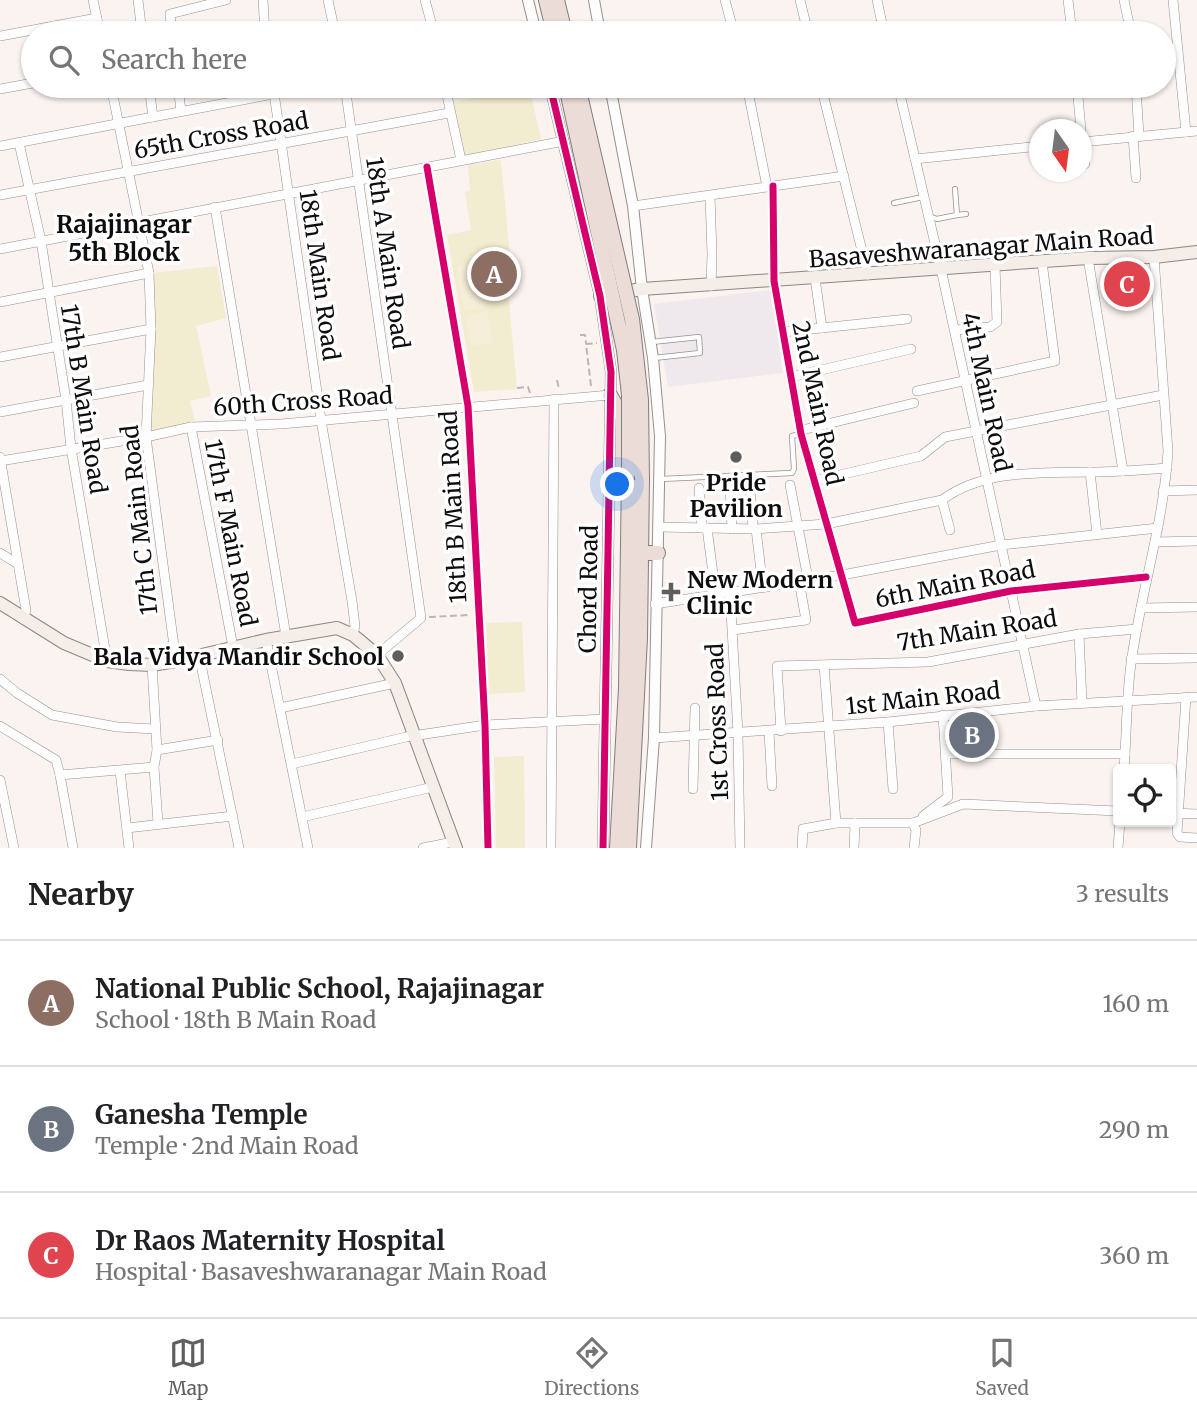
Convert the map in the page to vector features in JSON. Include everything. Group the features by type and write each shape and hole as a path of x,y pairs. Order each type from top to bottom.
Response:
{"main road":[{"path":"546,0 551,21"},
{"path":"557,0 562,21"},
{"path":"569,98 624,350 629,395 628,533 632,687 629,848"},
{"path":"581,98 632,319 641,400 640,553 632,687 617,848"},
{"name":"Basaveshwaranagar Main Road","path":"600,296 642,289 1087,258 1154,257 1197,252"},
{"path":"610,395 623,417 622,497 628,533"},
{"path":"640,553 658,553"},
{"path":"0,603 64,643 107,661 152,664 176,661 266,640 337,628 354,635 377,656 395,683 454,845"}],"street":[{"path":"93,0 98,21"},
{"path":"138,0 141,21"},
{"path":"171,21 170,15 226,0"},
{"path":"262,0 264,21"},
{"path":"328,0 332,21"},
{"path":"425,0 430,21"},
{"path":"528,0 533,21"},
{"path":"594,0 598,21"},
{"path":"725,0 731,21"},
{"path":"800,0 805,21"},
{"path":"877,0 881,21"},
{"path":"1068,0 1071,21"},
{"path":"1124,0 1128,21"},
{"path":"1173,0 1175,21"},
{"path":"81,21 97,18"},
{"path":"1176,30 1186,132"},
{"path":"0,36 21,32"},
{"path":"0,89 21,85"},
{"name":"17th C Main Road","path":"114,98 149,273 151,329 146,437 176,661"},
{"path":"151,98 153,117"},
{"path":"179,98 181,111"},
{"path":"0,146 238,98"},
{"name":"18th Main Road","path":"274,98 321,420 352,601 354,635"},
{"name":"18th A Main Road","path":"347,98 421,618"},
{"path":"447,98 461,160"},
{"name":"Chord Road","path":"553,98 600,296 611,372 603,848"},
{"path":"612,98 633,206 653,358 660,436 654,738 646,848"},
{"name":"2nd Main Road","path":"750,98 770,187 774,281 801,432 855,623"},
{"path":"824,98 868,275"},
{"name":"4th Main Road","path":"901,98 955,330 1036,706"},
{"path":"1078,98 1080,119"},
{"path":"1136,98 1136,178"},
{"name":"65th Cross Road","path":"0,195 449,113"},
{"path":"1092,139 1197,131"},
{"path":"0,248 564,141"},
{"name":"17th B Main Road","path":"19,143 41,241 71,448 107,661"},
{"path":"915,159 1029,147"},
{"name":"18th B Main Road","path":"427,167 468,406 485,725 488,848"},
{"path":"633,206 844,176"},
{"path":"710,196 710,286"},
{"path":"215,207 286,636"},
{"path":"1124,764 1131,659 1158,528 1168,451 1154,257"},
{"path":"1087,258 1123,471"},
{"path":"917,391 1055,361 1042,262"},
{"path":"955,330 989,327 997,322 995,265"},
{"path":"0,302 149,273"},
{"path":"815,278 822,328"},
{"path":"783,332 907,319"},
{"path":"0,357 151,329"},
{"path":"791,377 911,349"},
{"path":"0,412 148,384"},
{"path":"551,848 557,394"},
{"name":"60th Cross Road","path":"0,459 146,437 191,427 393,415 557,394 610,395"},
{"path":"814,481 921,456 945,437 1163,395"},
{"path":"801,432 914,403"},
{"name":"17th F Main Road","path":"191,427 233,647"},
{"path":"0,459 26,610 23,619"},
{"path":"659,527 754,529 826,524 942,500 951,493 986,480 1037,472 1167,468"},
{"path":"1090,472 1097,534"},
{"path":"730,485 732,528"},
{"path":"750,485 763,588"},
{"path":"733,630 806,620 799,524 790,485"},
{"path":"699,488 716,596"},
{"path":"1163,491 1197,490"},
{"path":"942,500 950,530"},
{"path":"655,604 842,575 1001,545 1158,528"},
{"path":"1155,542 1197,541"},
{"path":"0,553 18,565"},
{"name":"6th Main Road","path":"855,623 1011,591 1146,577"},
{"name":"1st Cross Road","path":"730,594 738,733 740,848"},
{"path":"1141,608 1197,607"},
{"path":"377,656 421,618"},
{"name":"7th Main Road","path":"781,731 777,666 928,662 1079,634 1137,629"},
{"path":"1079,634 1082,703"},
{"path":"266,640 308,848"},
{"path":"199,655 239,848"},
{"path":"1131,659 1197,658"},
{"path":"152,664 158,823"},
{"path":"824,666 836,823"},
{"path":"0,679 52,715 117,727 155,729"},
{"path":"280,708 395,683"},
{"path":"1176,802 1186,697"},
{"name":"1st Main Road","path":"654,738 769,732 1128,699 1197,697"},
{"path":"693,789 695,708"},
{"path":"913,823 948,797 943,715"},
{"path":"292,764 415,736 485,725 605,719"},
{"path":"888,722 893,789"},
{"path":"0,726 56,760 73,848"},
{"path":"769,732 772,786"},
{"path":"157,750 218,740"},
{"path":"946,754 1125,754"},
{"path":"60,775 154,767"},
{"path":"120,771 129,848"},
{"path":"0,780 14,848"},
{"path":"302,817 433,787"},
{"path":"802,848 803,829 836,823 913,823 963,804 1113,811"},
{"path":"1176,813 1197,814"},
{"path":"127,828 233,817"},
{"path":"1176,820 1178,835 1197,838"},
{"path":"854,848 855,823"},
{"path":"913,823 916,830 914,848"},
{"path":"1118,848 1120,827"},
{"path":"423,848 454,845"}],"lane":[{"path":"955,189 957,215"},
{"path":"894,203 924,197"},
{"path":"929,215 937,219 967,214"},
{"path":"651,342 699,337 700,353 653,358"},
{"path":"660,479 792,473 792,436 801,432"}],"path":[{"path":"580,335 585,335 588,344 592,386 581,387"},
{"path":"557,380 557,394"},
{"path":"517,388 528,387 529,393 539,392"},
{"path":"421,618 478,614"}],"shaded area":[{"path":"475,98 532,98 541,139 465,157 452,103"},
{"path":"501,160 512,279 507,280 517,389 474,392 447,235 471,230 465,192 470,191 468,165"},
{"path":"475,263 483,308 464,311 456,266"},
{"path":"217,266 226,318 196,326 211,396 190,401 195,422 151,432 148,422 156,329 152,273"},
{"path":"771,290 783,373 668,387 654,304"},
{"path":"487,311 493,342 471,346 465,316"},
{"path":"522,622 525,692 489,694 486,623"},
{"path":"524,756 525,848 496,848 494,757"}],"cycle path":[{"path":"553,98 600,296 611,372 603,848"},
{"path":"427,167 468,406 485,725 488,848"},
{"path":"773,186 774,281 801,434 855,623 1011,591 1146,577"}],"place":[{"name":"National Public School, Rajajinagar","path":"494,274"},
{"name":"Dr Raos Maternity Hospital","path":"1127,284"},
{"name":"Pride Pavilion","path":"736,457"},
{"name":"New Modern Clinic","path":"671,592"},
{"name":"Bala Vidya Mandir School","path":"398,656"},
{"name":"Ganesha Temple","path":"972,735"}],"district":[{"name":"Rajajinagar 5th Block","path":"124,238"}]}
